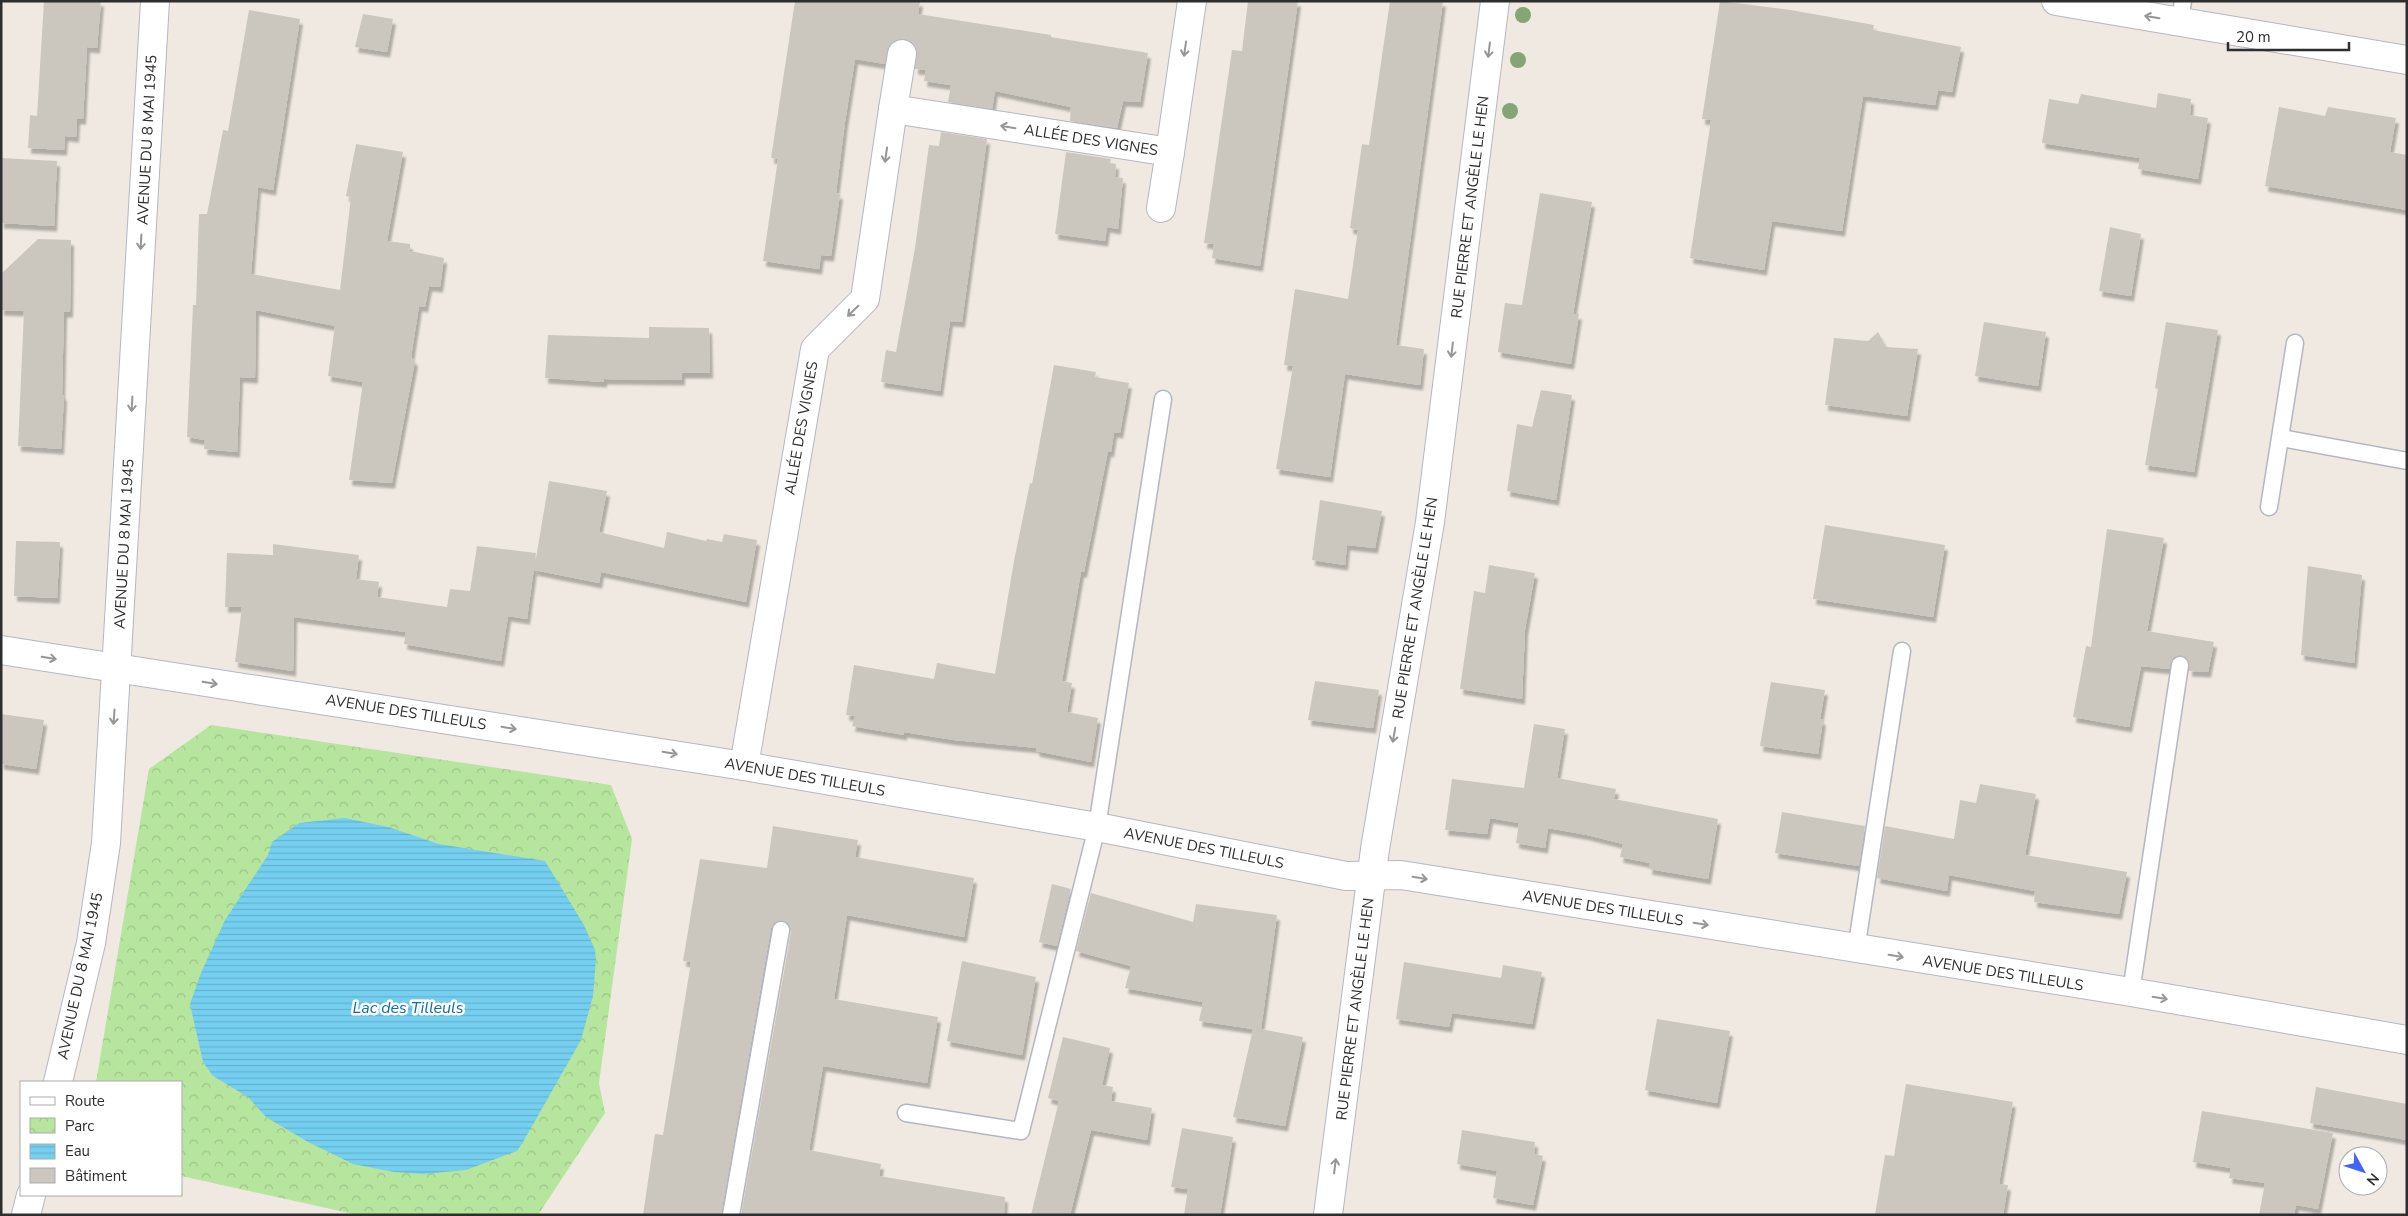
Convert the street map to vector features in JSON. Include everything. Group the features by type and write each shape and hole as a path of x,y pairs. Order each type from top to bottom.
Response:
{"street":[{"name":"AVENUE DU 8 MAI 1945","path":"58,1081 91,943 106,843 118,669 155,1"},
{"name":"ALLÉE DES VIGNES","path":"1161,208 1192,1"},
{"name":"RUE PIERRE ET ANGÈLE LE HEN","path":"1328,1215 1372,874 1430,522 1495,1"},
{"path":"2056,1 2182,11 2407,60"},
{"name":"ALLÉE DES VIGNES","path":"744,766 815,349 865,299 902,54"},
{"name":"ALLÉE DES VIGNES","path":"893,109 1170,152"},
{"name":"AVENUE DES TILLEULS","path":"1,650 594,741 744,766 1097,827 1346,876 1372,874 1401,875 1856,950 2131,992 2407,1040"},
{"path":"26,1215 31,1196"}],"lane":[{"path":"2269,507 2294,343"},
{"path":"906,1113 1021,1131 1097,827 1163,399"},
{"path":"2281,438 2407,461"},
{"path":"1856,950 1902,651"},
{"path":"2131,992 2180,664"},
{"path":"731,1215 781,930"}],"green space":[{"path":"211,725 611,785 632,839 599,1083 605,1113 538,1215 358,1215 182,1176 182,1081 96,1081 149,769"}],"water":[{"name":"Lac des Tilleuls","path":"345,818 388,827 439,844 545,861 584,925 595,950 596,960 593,996 581,1040 517,1151 466,1170 423,1174 394,1172 353,1164 308,1142 266,1117 248,1097 213,1076 203,1062 190,1004 201,973 225,920 268,855 272,842 299,823"}],"building":[{"path":"44,1 101,1 97,48 87,47 83,119 77,119 76,137 65,136 64,150 28,148 30,115 37,116"},
{"path":"795,1 920,1 918,14 1051,35 1051,37 1148,53 1140,102 1123,101 1117,128 1070,121 1071,107 995,91 992,109 948,102 951,85 924,81 926,70 915,69 916,48 912,42 905,39 896,40 890,45 885,64 855,59 836,193 840,194 831,256 821,255 819,269 763,261 778,159 771,158"},
{"path":"1248,1 1298,1 1260,266 1212,258 1214,244 1204,243 1232,50 1242,51"},
{"path":"1390,1 1443,1 1396,345 1424,349 1420,385 1345,374 1330,477 1276,469 1293,366 1284,365 1295,289 1348,299 1358,230 1350,228 1362,144 1369,145"},
{"path":"1720,1 1791,10 1874,25 1873,30 1961,47 1952,92 1938,90 1935,105 1863,96 1842,231 1772,221 1764,270 1690,258 1711,120 1702,119"},
{"path":"249,10 300,19 273,190 258,187 251,274 340,290 351,197 346,196 356,144 403,152 387,241 410,244 410,251 444,258 440,287 429,286 425,307 419,306 411,357 415,361 392,483 349,480 363,382 328,376 335,326 256,310 255,378 240,377 237,452 204,449 205,440 187,437 193,305 196,305 199,214 207,214 223,130 228,131"},
{"path":"363,14 393,19 387,52 355,47"},
{"path":"2158,93 2191,99 2190,115 2208,118 2198,179 2138,169 2140,158 2042,143 2049,99 2078,104 2081,94 2156,108"},
{"path":"2279,107 2325,116 2328,107 2396,118 2390,152 2407,155 2407,210 2265,186"},
{"path":"941,132 987,139 962,322 950,321 940,391 881,382 886,350 896,352 915,248 929,145 939,146"},
{"path":"1066,152 1111,159 1110,163 1116,164 1115,177 1123,178 1118,229 1107,227 1105,241 1055,234"},
{"path":"1,158 57,161 54,226 1,223"},
{"path":"1540,193 1592,202 1573,314 1579,314 1571,364 1498,352 1505,303 1522,305"},
{"path":"2110,227 2141,234 2131,296 2099,291"},
{"path":"38,239 71,240 70,312 64,312 62,394 64,396 61,449 18,446 24,311 1,310 1,274"},
{"path":"1984,322 2046,332 2038,386 1975,376"},
{"path":"2166,322 2218,330 2194,472 2145,465 2158,389 2155,388"},
{"path":"649,327 709,328 710,373 682,373 682,380 604,379 604,382 545,378 548,335 649,338"},
{"path":"1878,332 1886,347 1918,349 1907,416 1825,405 1834,338 1868,341"},
{"path":"1054,365 1096,372 1095,377 1129,383 1120,433 1114,432 1111,452 1108,451 1084,572 1081,572 1062,681 1072,683 1067,712 1098,718 1091,762 1036,751 1037,748 954,740 904,732 904,735 852,726 855,716 846,715 854,665 934,679 937,663 995,674 1014,561 1030,483 1032,484"},
{"path":"1541,390 1572,395 1556,500 1507,491 1517,424 1532,427"},
{"path":"549,481 607,491 599,532 664,548 667,532 706,541 707,539 722,542 724,534 757,540 746,602 601,572 599,583 534,570"},
{"path":"1320,500 1382,511 1375,548 1347,545 1345,565 1312,560"},
{"path":"1825,525 1945,545 1933,617 1813,599"},
{"path":"2107,529 2164,538 2147,631 2214,642 2208,672 2189,671 2189,661 2181,655 2173,658 2169,669 2141,666 2129,727 2073,717 2086,646 2091,647"},
{"path":"16,541 60,542 57,598 14,596"},
{"path":"273,544 359,555 356,579 379,582 377,597 447,607 450,589 470,591 477,546 536,553 527,619 508,616 501,661 404,644 406,632 294,617 293,671 235,662 242,607 225,607 227,553 273,555"},
{"path":"1489,565 1535,573 1525,630 1522,699 1460,689 1474,591 1485,593"},
{"path":"2308,566 2362,575 2354,663 2301,655"},
{"path":"1315,681 1379,690 1373,728 1308,720"},
{"path":"1771,682 1825,690 1820,719 1823,720 1818,754 1760,746"},
{"path":"1,714 44,720 36,769 1,764"},
{"path":"1534,724 1565,729 1557,778 1616,789 1614,799 1718,819 1708,879 1649,869 1650,863 1620,857 1623,844 1587,835 1548,828 1545,848 1516,843 1519,823 1490,818 1487,834 1445,830 1452,779 1524,788"},
{"path":"1980,784 2036,794 2025,855 2127,872 2119,914 2034,902 2035,891 1949,875 1947,891 1877,878 1885,826 1954,839 1960,800 1976,803"},
{"path":"1782,812 1865,826 1859,866 1775,853"},
{"path":"773,826 858,840 855,857 974,878 964,937 847,915 834,999 938,1017 927,1083 823,1066 809,1150 881,1164 879,1176 1005,1197 1004,1215 741,1215 791,932 788,923 782,920 774,923 771,928 721,1215 643,1215 655,1134 663,1135 691,962 683,961 700,859 767,868"},
{"path":"1052,884 1071,889 1057,946 1039,942"},
{"path":"1091,893 1193,922 1196,904 1277,915 1261,1029 1303,1037 1285,1126 1233,1117 1253,1029 1199,1021 1203,1002 1125,988 1131,966 1076,951"},
{"path":"962,961 1036,977 1022,1055 947,1041"},
{"path":"1404,962 1501,978 1503,965 1542,972 1532,1024 1452,1013 1449,1027 1396,1019"},
{"path":"1657,1019 1730,1031 1717,1103 1645,1090"},
{"path":"1063,1037 1110,1048 1102,1085 1113,1087 1111,1101 1152,1108 1147,1140 1091,1130 1070,1215 1031,1215 1059,1101 1048,1098"},
{"path":"1906,1084 2013,1102 1999,1184 2008,1185 2003,1215 1875,1215 1885,1155 1894,1156"},
{"path":"2316,1087 2407,1104 2407,1140 2310,1123"},
{"path":"2202,1111 2333,1133 2318,1209 2296,1205 2294,1215 2259,1215 2265,1183 2229,1178 2231,1168 2193,1162"},
{"path":"1182,1128 1233,1137 1220,1215 1184,1215 1188,1189 1171,1187"},
{"path":"1462,1130 1535,1142 1534,1154 1543,1156 1533,1205 1493,1198 1497,1171 1457,1164"}]}
